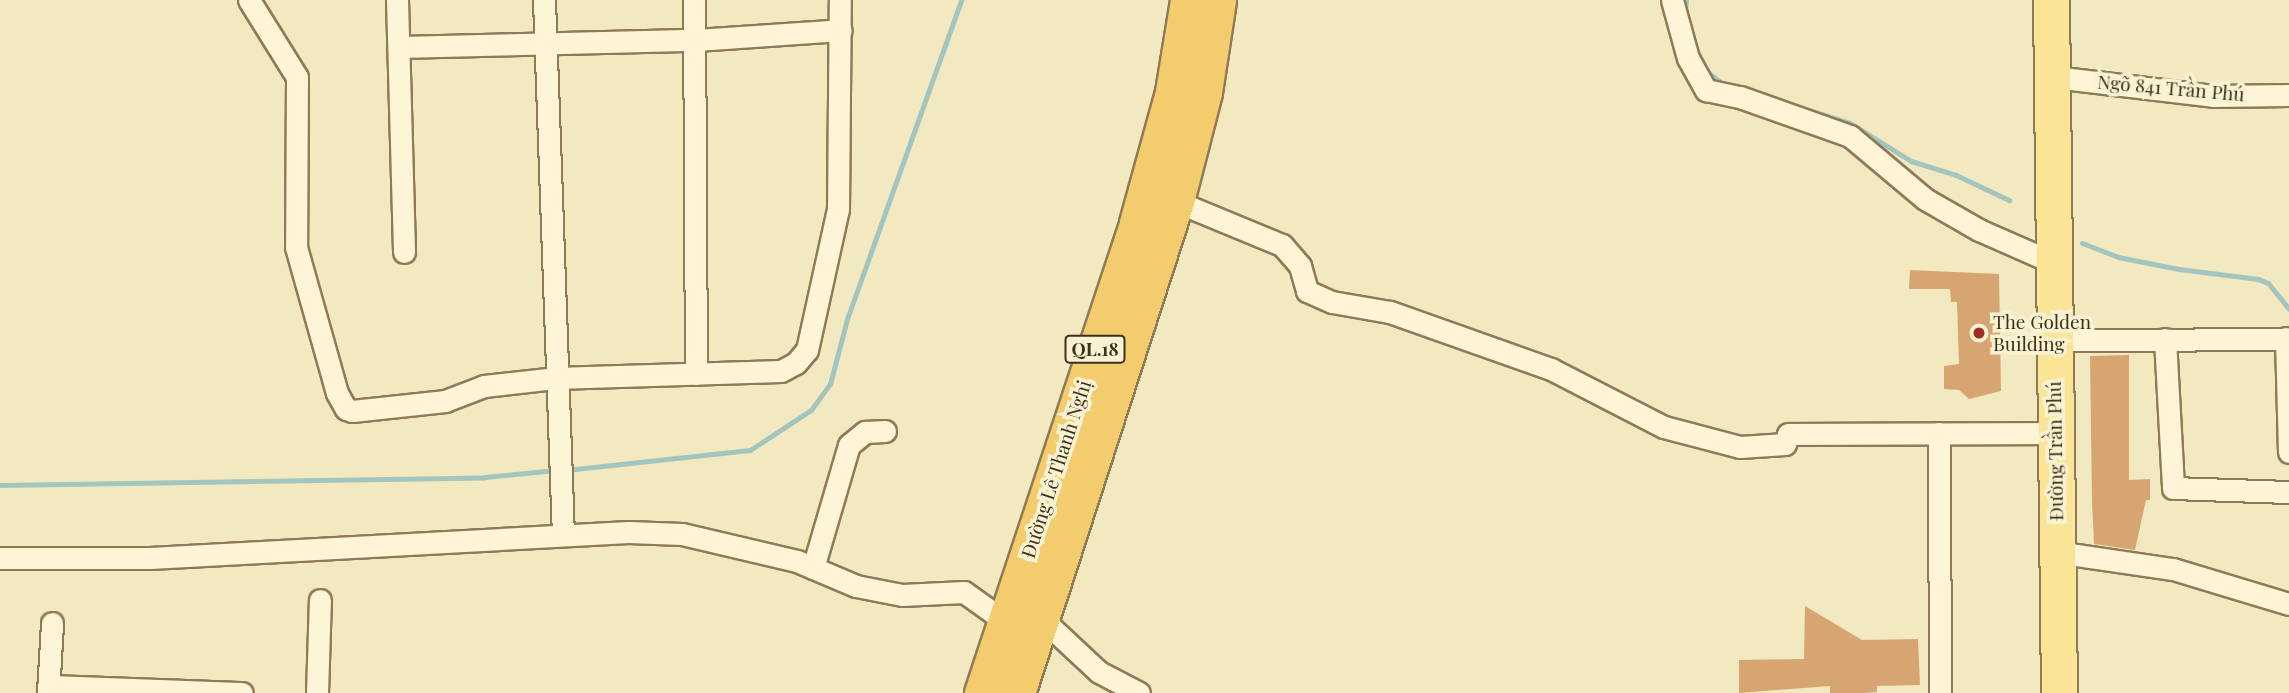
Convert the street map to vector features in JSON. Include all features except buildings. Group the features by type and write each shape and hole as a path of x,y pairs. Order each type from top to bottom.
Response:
{"highway":[{"name":"Đường Lê Thanh Nghị","path":"1103,374 1138,223 1174,92 1189,0"},
{"name":"Đường Lê Thanh Nghị","path":"983,693 1023,620 1103,374 1175,201 1203,92 1216,0"},
{"name":"Đường Lê Thanh Nghị","path":"1016,693 1023,620"}],"main road":[{"name":"Đường Trần Phú","path":"2051,0 2054,77 2052,262 2059,693"}],"street":[{"path":"249,0 298,77 296,247 337,393 346,409 444,401 484,386 555,378 781,371 807,350 838,209 840,0"},
{"path":"397,0 404,252"},
{"path":"544,0 562,525"},
{"path":"694,0 696,374"},
{"path":"1672,0 1688,58 1706,90 1777,109 1850,136 1925,199 1979,230 2052,262"},
{"path":"399,47 696,40 841,30"},
{"name":"Ngõ 841 Trần Phú","path":"2054,77 2213,96 2289,95"},
{"path":"1175,201 1282,245 1300,266 1307,291 1332,302 1390,312 1551,369 1664,427 1740,447 1785,444 1788,433 2055,433"},
{"path":"2053,340 2288,338 2289,452"},
{"path":"2165,339 2173,488 2289,492"},
{"path":"813,568 849,445 865,432 885,432"},
{"path":"1938,433 1940,693"},
{"path":"0,558 150,558 562,525 682,534 813,568 856,586 902,595 964,592 1023,620 1099,672 1139,693"},
{"path":"2056,552 2174,569 2289,604"},
{"path":"317,693 320,600"},
{"path":"52,622 48,690 242,693"}],"waterway":[{"path":"566,470 750,450 811,410 830,384 847,319 961,0"},
{"path":"1685,12 1686,0"},
{"path":"1706,71 1723,84"},
{"path":"1799,107 1850,123 1911,161 1956,175 2009,200"},
{"path":"2082,243 2118,257 2179,269 2258,279 2268,283 2289,309"},
{"path":"0,485 485,477 556,470"}],"place":[{"name":"The Golden Building","path":"1979,333"}]}
